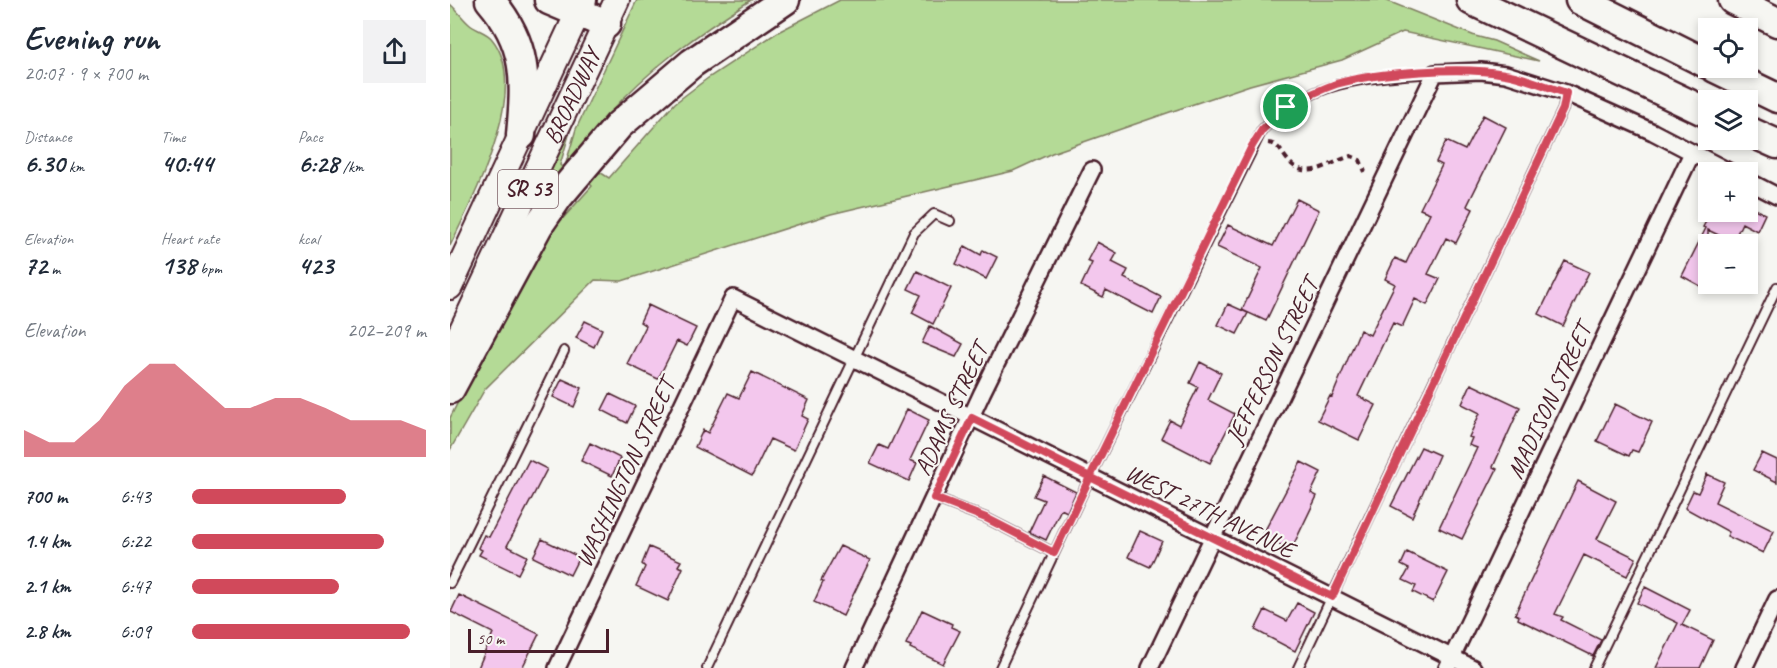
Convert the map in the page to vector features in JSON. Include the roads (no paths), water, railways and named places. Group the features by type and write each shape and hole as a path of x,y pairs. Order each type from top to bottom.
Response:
{"highway":[{"path":"490,0 512,31 523,61 525,89 521,135"},
{"path":"549,0 612,12"},
{"path":"450,389 538,226 564,190 619,125 692,63 785,0"},
{"path":"1455,0 1516,23"},
{"path":"1471,0 1698,107"},
{"path":"1580,0 1698,59"},
{"path":"1733,0 1777,22"},
{"path":"1736,78 1777,98"},
{"path":"1758,135 1777,144"}],"main road":[{"name":"BROADWAY","path":"450,287 581,6"},
{"name":"BROADWAY","path":"450,355 612,12"}],"street":[{"path":"1435,73 1481,71 1506,74 1566,93 1653,132 1710,162"},
{"name":"JEFFERSON STREET","path":"1150,668 1435,73"},
{"name":"MADISON STREET","path":"1449,663 1692,153"},
{"name":"ADAMS STREET","path":"854,668 1092,170"},
{"path":"1758,186 1777,196"},
{"name":"WEST 27TH AVENUE","path":"733,298 1332,597 1449,663 1473,668"},
{"name":"WASHINGTON STREET","path":"557,668 733,298"},
{"path":"1744,668 1777,599"}],"lane":[{"path":"1000,668 1090,477 1252,146 1262,130 1286,107 1319,90 1339,84 1388,76 1435,73"},
{"path":"1298,668 1563,109 1566,93"},
{"path":"707,668 914,233 934,214 950,221"},
{"path":"1594,668 1777,287"},
{"path":"450,583 564,351"},
{"path":"934,498 986,518 1054,553"}]}
